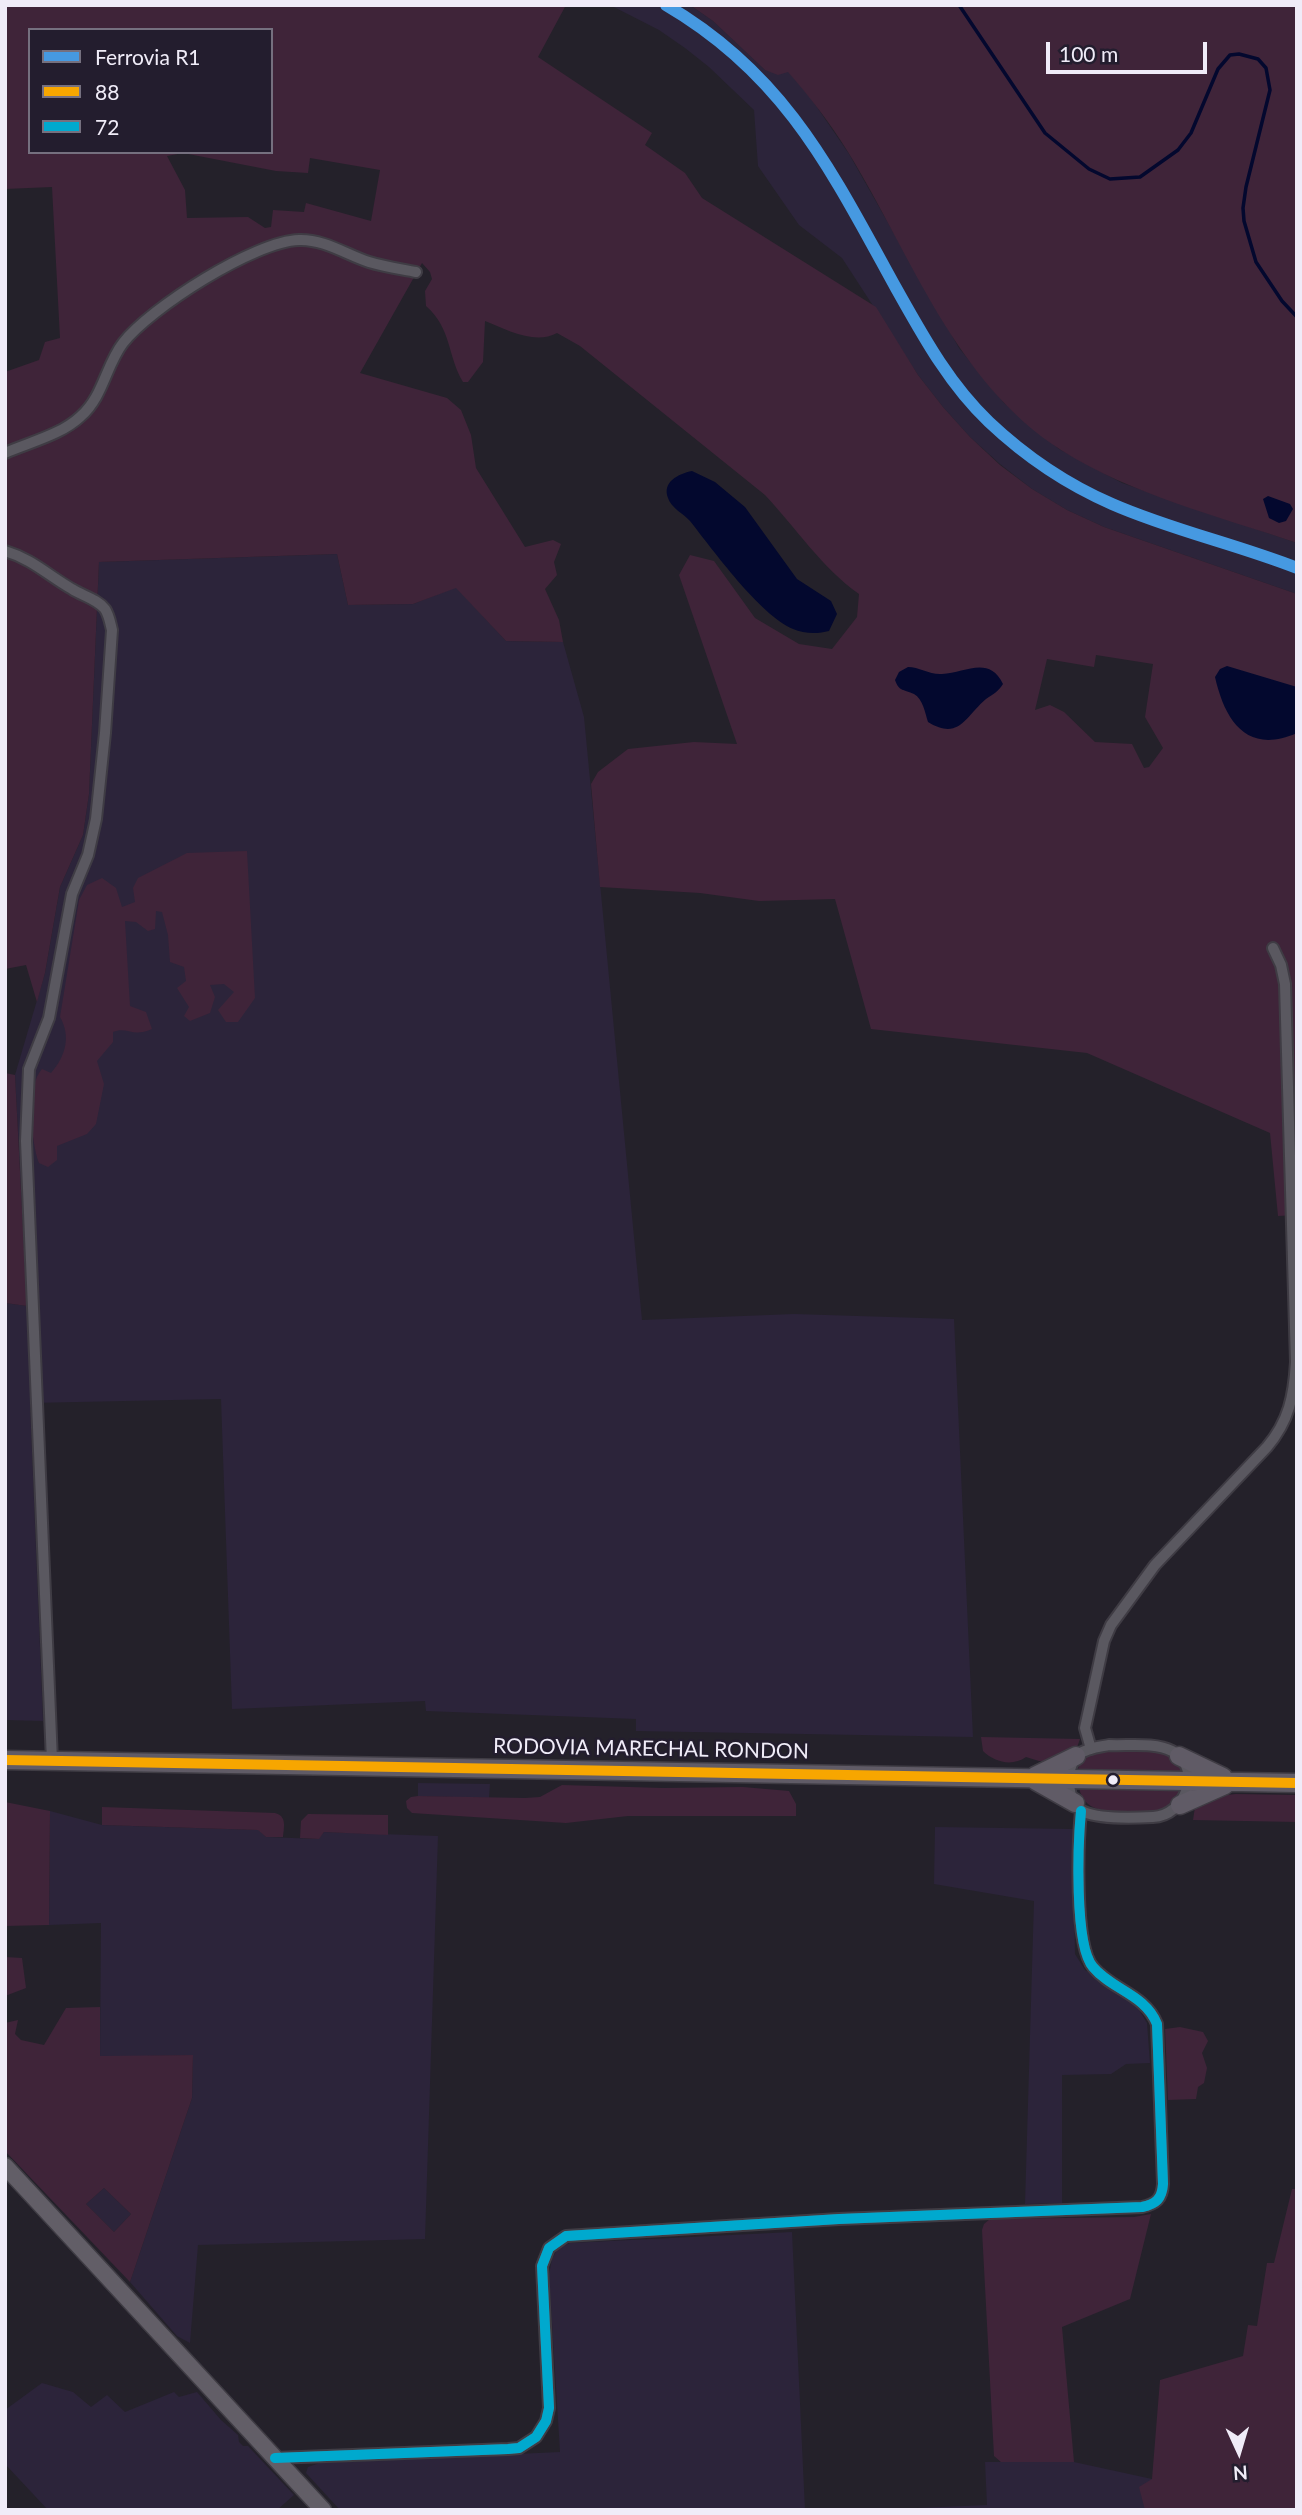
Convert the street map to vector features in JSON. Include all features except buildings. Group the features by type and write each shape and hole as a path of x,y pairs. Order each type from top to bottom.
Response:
{"main road":[{"path":"1029,1778 1083,1753"},
{"path":"1179,1756 1207,1771 1237,1782"},
{"name":"RODOVIA MARECHAL RONDON","path":"5,1760 1297,1783"},
{"path":"1029,1778 1055,1790 1078,1807"},
{"path":"1180,1805 1237,1782"},
{"path":"5,2166 323,2510"}],"street":[{"path":"5,453 64,428 83,415 102,387 116,352 139,325 212,275 265,247 286,241 312,240 372,263 416,272"},
{"path":"5,551 35,563 71,589 104,607 112,630 96,819 88,855 72,894 49,1018 33,1055 27,1086 26,1141 52,1761"},
{"path":"1083,1753 1085,1728 1104,1641 1111,1625 1155,1565 1268,1447 1280,1432 1291,1407 1296,1362 1285,984 1281,965 1273,948"},
{"path":"275,2458 508,2449 529,2443 546,2421 550,2396 541,2266 549,2248 566,2236 853,2218 1142,2207 1160,2199 1163,2184 1157,2024 1154,2014 1144,2004 1094,1968 1084,1950 1078,1807 1069,1779 1072,1763 1083,1753 1109,1745 1153,1746 1172,1751 1179,1756 1188,1772 1188,1781 1180,1805 1171,1813 1156,1817 1101,1816 1078,1807"}],"shaded area":[{"path":"5,5 566,5 538,57 652,133 645,145 685,173 702,198 876,307 918,375 943,407 1000,465 1067,510 1104,527 1297,594 1297,1215 1278,1216 1270,1133 1087,1053 871,1029 835,899 759,901 700,893 600,887 591,784 598,772 628,749 694,742 737,744 679,575 690,555 714,561 755,618 799,644 832,649 857,617 859,594 821,560 765,495 580,346 557,333 530,337 485,321 483,362 468,382 463,382 445,333 426,306 425,291 432,279 422,263 360,373 447,398 461,410 471,435 476,468 525,547 553,540 561,544 554,562 557,575 545,589 559,620 563,642 506,641 456,588 413,604 348,605 337,554 99,562 89,794 83,835 60,887 45,973 37,1002 26,965 5,969 5,372 39,360 45,342 60,338 52,187 5,189","holes":["1096,655 1153,664 1145,717 1163,748 1149,767 1144,768 1132,744 1095,742 1064,712 1050,705 1035,710 1047,659 1094,667"]},
{"path":"610,5 690,5 713,21 765,70 788,71 810,97 849,154 959,348 1004,403 1059,449 1122,483 1297,543 1297,594 1104,527 1067,510 1032,489 1000,464 970,437 943,407 918,375 842,258 799,225 758,166 754,110 685,48 659,30"},
{"path":"690,5 1297,5 1297,543 1176,503 1117,480 1061,450 1024,422 992,389 963,353 915,274 848,152 812,101 788,72 778,75 765,70 713,21"},
{"path":"337,554 348,605 413,604 456,587 506,641 563,642 584,717 642,1320 794,1314 954,1319 973,1737 636,1731 636,1719 426,1711 425,1701 232,1709 221,1399 30,1403 43,1721 5,1720 5,1303 27,1306 15,1075 45,973 60,887 83,835 89,794 99,562"},
{"path":"247,851 255,998 238,1022 226,1022 218,1010 234,992 224,984 210,985 215,997 210,1013 190,1021 184,1016 189,1007 177,988 186,981 184,967 170,962 168,935 162,912 156,911 155,929 148,931 136,922 125,921 130,1006 146,1012 152,1029 113,1032 113,1042 97,1061 104,1084 96,1124 87,1134 57,1146 57,1160 48,1167 39,1163 32,1129 34,1088 42,1069 51,1073 65,1046 65,1031 60,1017 79,900 87,885 102,878 116,888 122,907 135,902 133,888 138,878 187,853"},
{"path":"5,1073 15,1075 27,1306 5,1303"},
{"path":"981,1737 1080,1739 1076,1750 1055,1761 1039,1761 1026,1757 1009,1762 992,1758 983,1751"},
{"path":"1109,1748 1151,1750 1174,1758 1183,1779 1179,1796 1167,1808 1151,1812 1101,1810 1087,1803 1079,1789 1079,1764 1085,1756"},
{"path":"418,1783 490,1784 489,1798 418,1796"},
{"path":"562,1785 743,1787 789,1791 796,1804 796,1816 628,1816 566,1823 412,1813 407,1808 406,1801 418,1796 540,1797"},
{"path":"1297,1795 1297,1822 1193,1820 1195,1807 1217,1796"},
{"path":"5,1802 50,1811 49,1925 5,1926"},
{"path":"102,1807 275,1813 283,1819 283,1837 266,1837 258,1830 102,1825"},
{"path":"50,1811 102,1825 259,1830 266,1837 318,1839 324,1832 438,1836 425,2239 198,2245 190,2343 177,2336 130,2282 192,2098 193,2055 100,2057 101,1923 49,1925"},
{"path":"308,1814 388,1815 388,1835 324,1832 319,1839 300,1838 301,1821"},
{"path":"935,1827 1073,1829 1075,1954 1085,1970 1136,2005 1147,2023 1150,2063 1126,2064 1111,2074 1062,2075 1062,2203 1025,2204 1034,1901 934,1884"},
{"path":"5,1957 22,1958 26,1988 5,1996"},
{"path":"100,2007 100,2056 193,2055 192,2098 130,2282 5,2151 5,2023 18,2020 15,2034 21,2040 44,2045 66,2008","holes":["104,2188 131,2214 114,2232 86,2204"]},
{"path":"1180,2027 1203,2032 1208,2041 1202,2053 1207,2068 1204,2083 1198,2087 1196,2099 1168,2100 1165,2029"},
{"path":"104,2188 131,2214 114,2232 86,2204"},
{"path":"1292,2189 1297,2189 1297,2510 1145,2510 1139,2487 1152,2479 1160,2380 1243,2356 1248,2325 1257,2326 1267,2263 1274,2263"},
{"path":"1151,2214 1130,2299 1062,2327 1074,2462 1001,2462 994,2456 982,2230 984,2224 990,2219 1134,2217"},
{"path":"792,2232 805,2510 340,2510 306,2473 308,2467 320,2463 560,2452 549,2274 558,2248 570,2243"},
{"path":"42,2383 73,2392 91,2407 107,2395 125,2412 174,2392 179,2397 197,2392 238,2435 239,2442 248,2446 294,2495 277,2510 48,2510 5,2464 5,2410"},
{"path":"985,2462 1074,2462 1152,2479 1150,2510 871,2510 987,2505"}],"water":[{"path":"692,471 715,482 745,507 797,579 831,601 837,614 829,631 802,632 780,622 752,596 690,521 672,505 667,492 669,483"},
{"path":"1268,496 1290,504 1293,509 1286,521 1279,523 1269,518 1263,499"},
{"path":"1227,666 1297,687 1297,733 1280,739 1264,740 1241,730 1225,707 1215,677 1220,669"},
{"path":"908,667 938,674 984,668 997,675 1003,684 961,724 947,729 928,722 920,699 898,687 895,680 899,672"}],"waterway":[{"path":"959,5 1045,133 1089,169 1110,179 1140,177 1178,150 1191,133 1218,69 1230,55 1239,54 1258,59 1266,68 1270,90 1246,187 1244,221 1256,262 1282,301 1297,317"}],"rail line":[{"name":"R1","path":"666,5 708,32 744,62 802,129 827,166 938,359 961,392 989,422 1032,458 1095,496 1157,522 1297,568"}],"transit line":[{"name":"88","path":"5,1760 1297,1783"},
{"name":"72","path":"275,2458 508,2449 519,2448 536,2437 546,2421 549,2408 542,2266 549,2248 566,2236 839,2219 1142,2207 1155,2202 1160,2197 1163,2184 1157,2024 1145,2006 1101,1975 1087,1955 1080,1916 1081,1811"}]}
